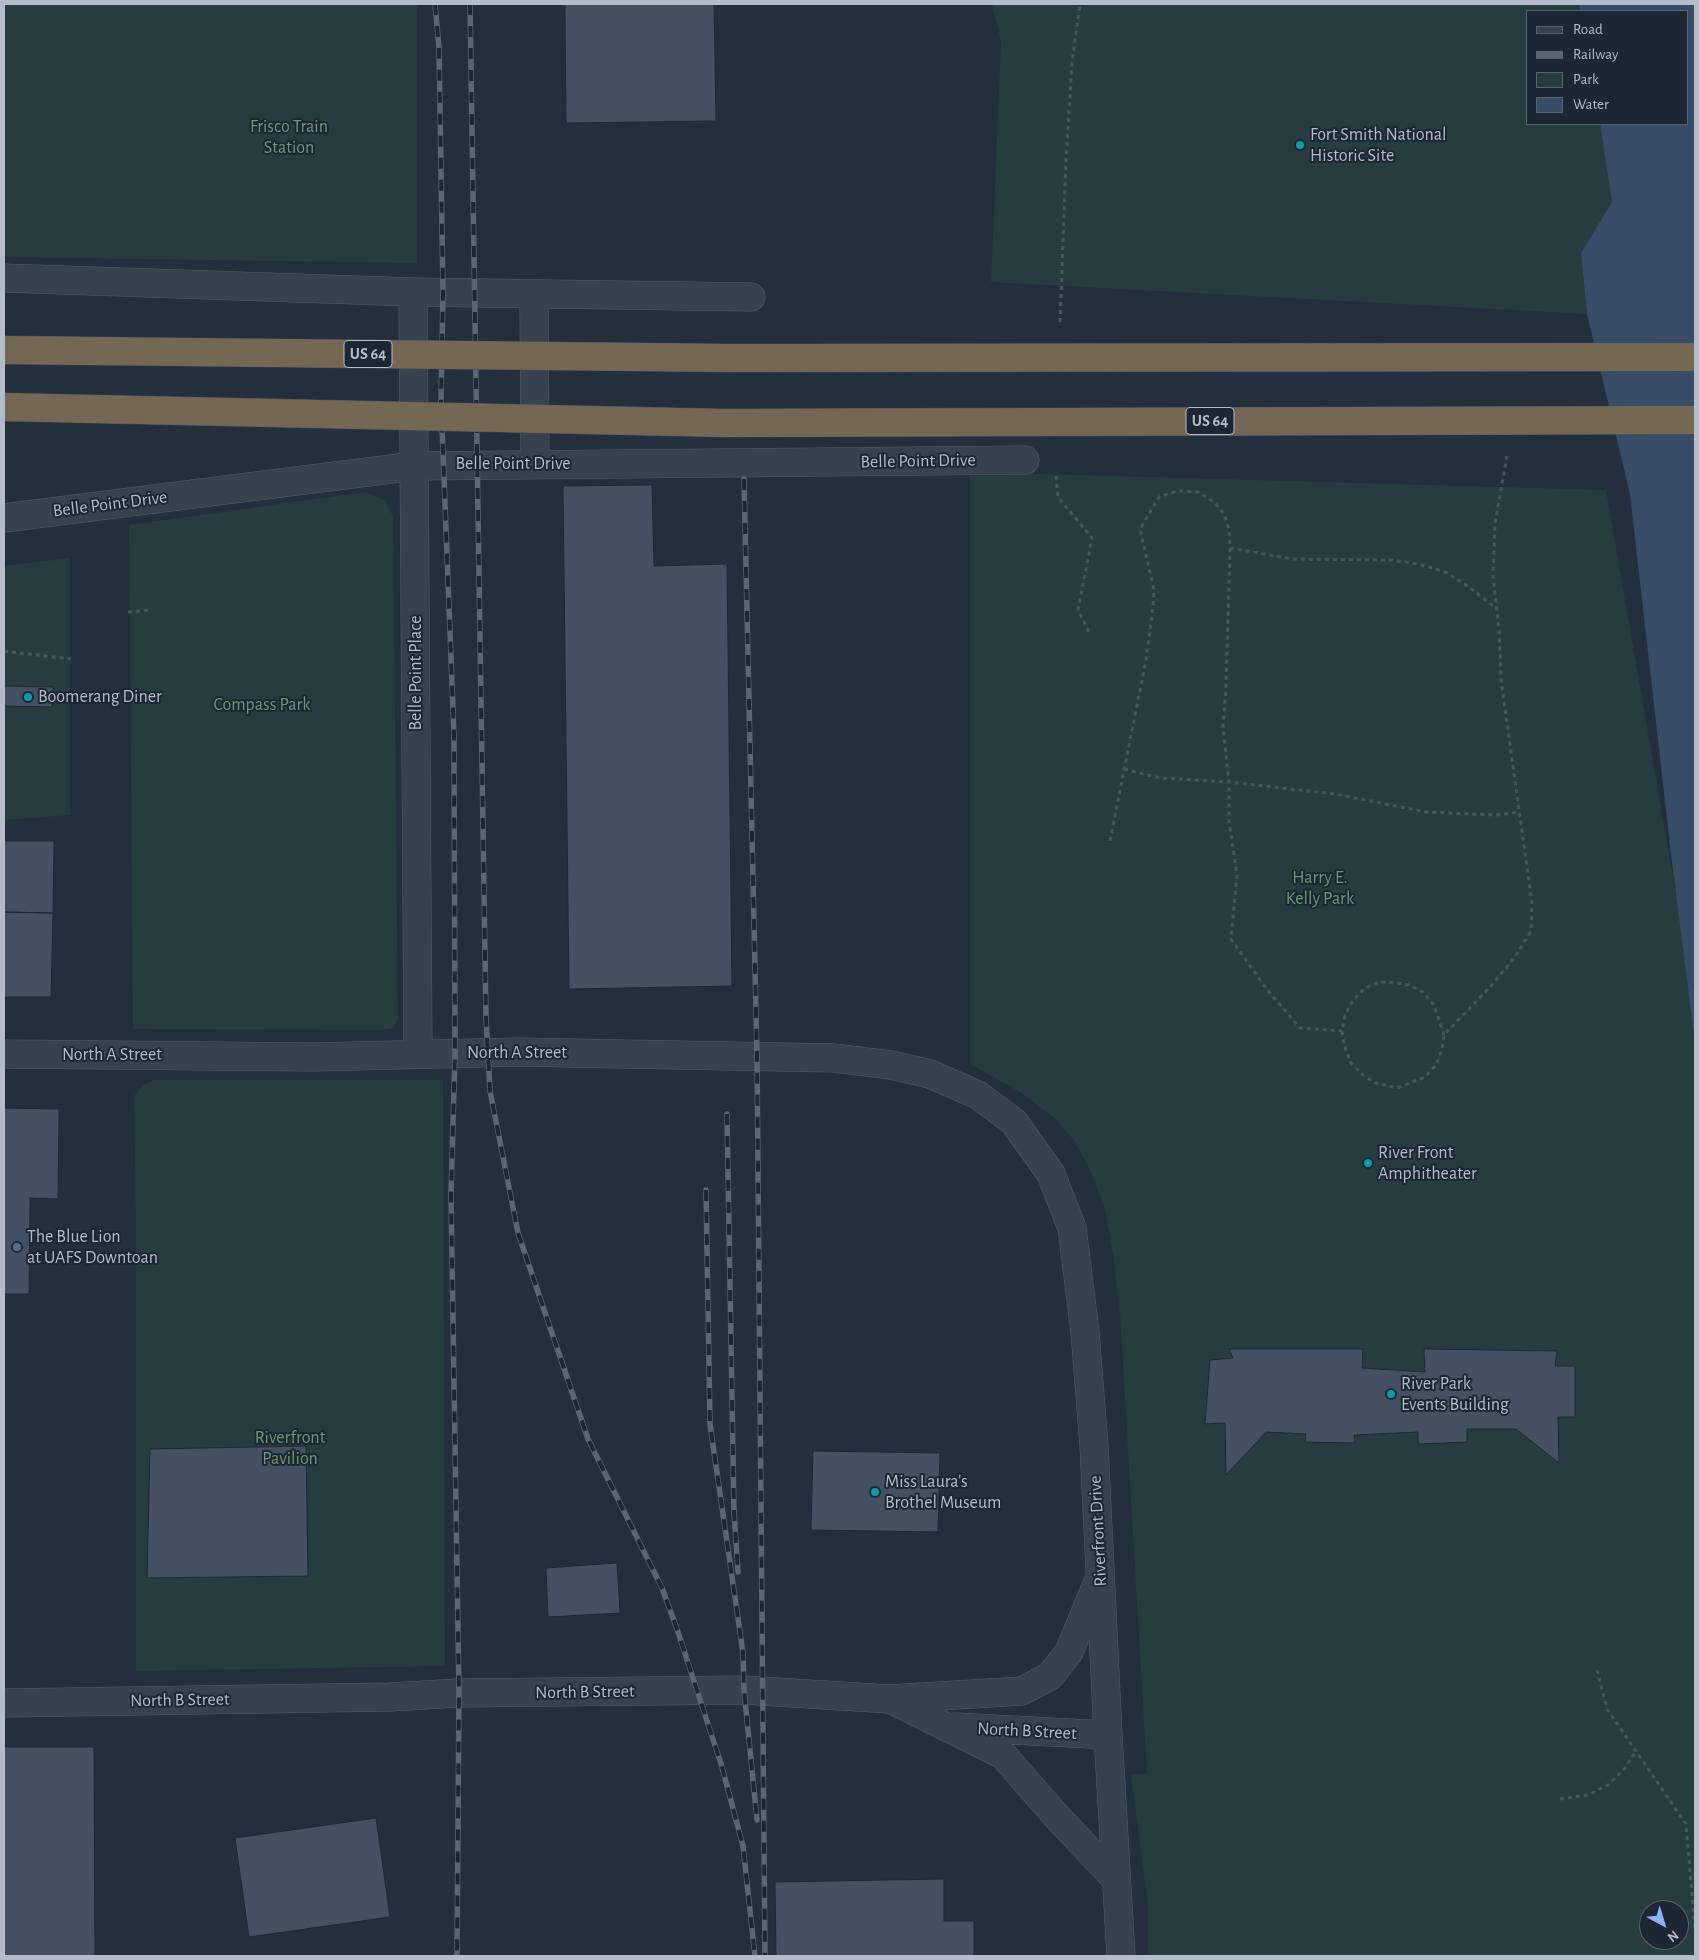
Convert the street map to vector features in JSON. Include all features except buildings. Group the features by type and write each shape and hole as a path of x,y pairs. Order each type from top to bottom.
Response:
{"highway":[{"name":"US 64","path":"4,350 731,358 1695,357"},
{"name":"US 64","path":"4,407 724,423 1695,420"}],"street":[{"path":"4,278 413,292 751,297"},
{"name":"Belle Point Place","path":"413,292 418,1054"},
{"path":"534,294 535,464"},
{"name":"Belle Point Drive","path":"4,518 415,466 1025,460"},
{"name":"North A Street","path":"4,1054 314,1057 518,1052 834,1058 891,1065 930,1074 978,1095 1014,1122"},
{"name":"Riverfront Drive","path":"1014,1122 1051,1174 1072,1228 1085,1332 1094,1446 1121,1956"},
{"name":"North B Street","path":"4,1703 380,1697 458,1693 744,1690 890,1699 1022,1691 1050,1676 1069,1652 1100,1578"},
{"path":"890,1699 1003,1755 1059,1819 1116,1879"},
{"name":"North B Street","path":"946,1727 1108,1735"}],"path":[{"path":"1444,1035 1491,986 1515,956 1531,931 1532,903 1501,680 1498,609 1494,577 1495,523 1507,456"},
{"path":"1110,841 1146,660 1154,607 1154,590 1140,528 1159,497 1177,491 1198,492 1214,502 1224,514 1229,529 1226,688 1223,726 1229,782 1231,845 1237,875 1230,940 1265,987 1300,1028 1342,1031"},
{"path":"1230,548 1293,559 1390,560 1419,564 1445,572 1466,584 1498,609"},
{"path":"128,612 150,610"},
{"path":"4,651 71,659"},
{"path":"1124,768 1160,778 1229,782 1334,794 1426,812 1496,814 1519,812"},
{"path":"1379,982 1397,982 1409,985 1423,992 1434,1005 1444,1035 1442,1050 1436,1065 1425,1077 1397,1088 1376,1083 1364,1077 1351,1063 1344,1045 1342,1031 1345,1015 1353,1000 1365,988 1379,982"},
{"path":"1598,1670 1607,1709 1686,1824 1695,1929"},
{"path":"1560,1799 1588,1795 1608,1785 1625,1768 1636,1751"}],"green space":[{"name":"Frisco Train Station","path":"4,4 417,4 417,263 4,257"},
{"name":"Fort Smith National Historic Site","path":"992,4 1579,4 1580,10 1526,10 1526,125 1600,125 1612,202 1581,253 1587,314 991,282 1001,41"},
{"name":"Harry E. Kelly Park","path":"970,472 1606,490 1695,1004 1695,1956 1148,1956 1148,1906 1131,1775 1147,1773 1120,1313 1113,1254 1104,1205 1090,1170 1075,1142 1056,1119 1020,1092 970,1064"},
{"name":"Compass Park","path":"365,492 384,500 393,516 398,1018 394,1028 382,1030 133,1029 129,525"},
{"path":"70,558 70,815 4,820 4,566"},
{"name":"Riverfront Pavilion","path":"153,1080 443,1080 445,1666 136,1671 136,1231 134,1096 143,1086"}],"water":[{"path":"1579,4 1695,4 1695,1043 1671,854 1630,494 1587,314 1581,253 1612,202 1600,125 1689,125 1689,10 1580,10"}],"railway":[{"path":"435,4 439,48 443,292 441,401 454,735 455,1054 451,1195 459,1693 457,1956"},
{"path":"470,4 486,1018 490,1091 518,1233 588,1439 662,1588 722,1767 743,1846 755,1956"},
{"path":"744,479 757,1057 765,1956"},
{"path":"727,1114 734,1512 738,1572"},
{"path":"706,1190 710,1424 743,1653 744,1690 757,1820"}],"place":[{"name":"Fort Smith National Historic Site","path":"1300,145"},
{"name":"Boomerang Diner","path":"28,697"},
{"name":"River Front Amphitheater","path":"1368,1163"},
{"name":"The Blue Lion at UAFS Downtoan","path":"17,1247"},
{"name":"River Park Events Building","path":"1391,1394"},
{"name":"Miss Laura's Brothel Museum","path":"875,1492"}]}
